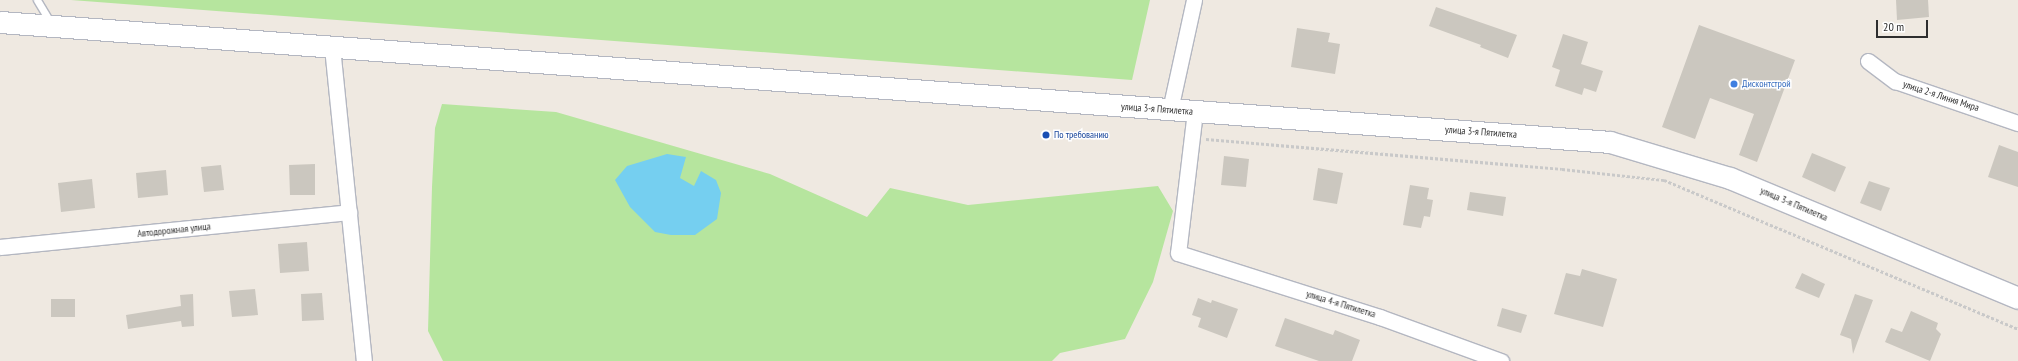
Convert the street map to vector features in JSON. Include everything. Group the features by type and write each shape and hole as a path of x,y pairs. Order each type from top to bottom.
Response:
{"main road":[{"name":"улица 3-я Пятилетка","path":"0,22 1610,142 1730,178 2018,298"}],"street":[{"path":"1170,110 1194,0"},
{"path":"332,47 364,361"},
{"name":"улица 2-я Линия Мира","path":"1868,62 1895,81 2018,123"},
{"path":"1192,138 1195,112"},
{"name":"улица 4-я Пятилетка","path":"1192,138 1178,253 1380,317 1501,361"},
{"name":"Автодорожная улица","path":"0,247 349,212"}],"lane":[{"path":"37,0 52,26"}],"path":[{"path":"1192,138 1562,169 1664,180 2018,329"}],"green space":[{"path":"71,0 1150,0 1132,80"},
{"path":"442,104 556,112 770,174 867,217 890,188 968,205 1158,186 1173,211 1153,282 1125,339 1060,353 1052,361 443,361 428,331 435,128"}],"water":[{"path":"667,154 686,157 680,178 694,186 701,171 716,180 721,193 717,219 695,235 671,235 655,232 630,207 615,180 627,166"}],"building":[{"path":"1896,0 1928,0 1929,17 1897,20"},
{"path":"1436,7 1517,35 1508,58 1480,47 1481,45 1429,26"},
{"path":"1699,25 1795,60 1757,162 1739,155 1754,114 1710,98 1695,139 1662,127"},
{"path":"1297,28 1330,33 1328,42 1340,44 1335,74 1291,67"},
{"path":"1563,34 1588,42 1581,64 1603,71 1596,92 1584,88 1582,95 1555,86 1560,70 1552,67"},
{"path":"1999,145 2018,152 2018,187 1988,177"},
{"path":"1812,153 1846,167 1835,192 1802,177"},
{"path":"1224,156 1249,159 1246,187 1221,185"},
{"path":"315,164 315,195 290,195 289,165"},
{"path":"221,165 224,190 204,192 201,167"},
{"path":"1318,168 1343,173 1337,204 1313,200"},
{"path":"166,170 168,195 138,198 136,173"},
{"path":"92,179 95,208 61,212 58,183"},
{"path":"1869,181 1890,188 1881,211 1860,203"},
{"path":"1410,185 1429,188 1427,199 1433,200 1430,217 1424,216 1421,228 1403,225"},
{"path":"1470,192 1506,197 1503,216 1467,210"},
{"path":"307,242 309,271 280,273 278,244"},
{"path":"1582,269 1617,279 1603,327 1554,314 1566,273 1580,276"},
{"path":"1802,273 1825,284 1819,298 1795,288"},
{"path":"255,289 258,315 232,317 229,291"},
{"path":"322,293 324,320 302,321 301,294"},
{"path":"193,294 194,326 182,327 181,321 128,329 126,315 181,306 180,295"},
{"path":"1855,294 1873,300 1853,354 1851,339 1840,335"},
{"path":"1198,298 1211,303 1212,300 1238,309 1227,338 1198,327 1201,318 1192,315"},
{"path":"51,299 75,299 75,317 51,317"},
{"path":"1502,308 1527,315 1521,333 1497,326"},
{"path":"1911,311 1938,323 1936,329 1941,334 1930,361 1885,342 1891,328 1902,332"},
{"path":"1285,318 1333,335 1335,330 1360,340 1352,361 1319,361 1275,346"}],"place":[{"name":"Дисконтстрой","path":"1734,84"},
{"name":"По требованию","path":"1046,135"}]}
